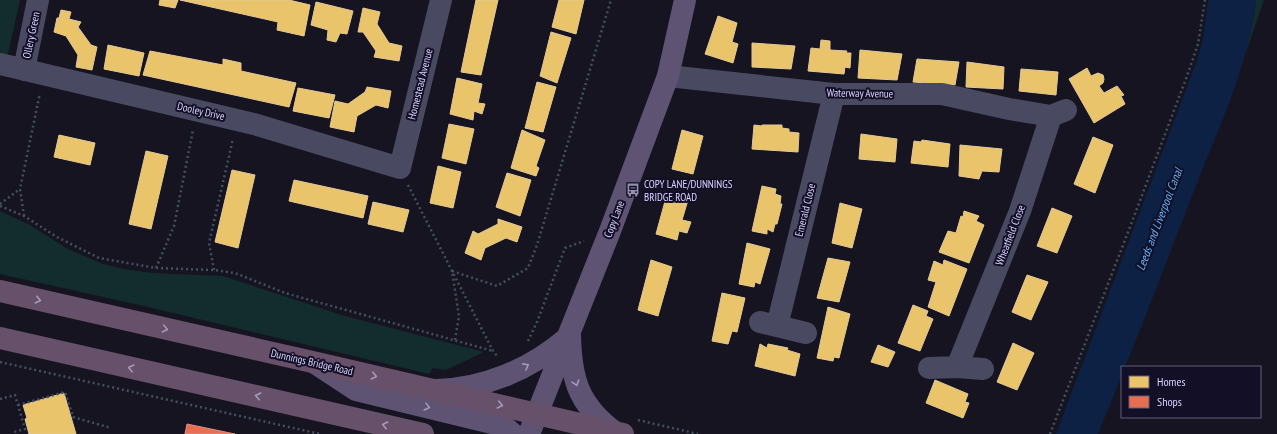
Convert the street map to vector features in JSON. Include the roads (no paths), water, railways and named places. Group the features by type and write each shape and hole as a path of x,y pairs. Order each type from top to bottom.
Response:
{"highway":[{"name":"Dunnings Bridge Road","path":"0,291 537,413 625,429"},
{"path":"0,338 423,434"}],"main road":[{"name":"Copy Lane","path":"529,434 610,231 668,76 684,0"},
{"path":"435,390 470,386 505,376 534,362 558,346 568,335"},
{"path":"568,335 577,386 594,415 625,429"},
{"path":"314,362 356,390 505,427 513,434"},
{"path":"537,413 539,423 546,434"}],"street":[{"name":"Ollery Green","path":"24,70 38,0"},
{"name":"Homestead Avenue","path":"400,168 441,0"},
{"name":"Dooley Drive","path":"0,64 254,124 400,168"},
{"name":"Waterway Avenue","path":"668,76 834,94 942,94 1009,109 1058,113"},
{"name":"Emerald Close","path":"806,333 769,324 834,94"},
{"name":"Wheatfield Close","path":"957,367 1058,113"},
{"path":"929,368 957,367 983,369"}],"water":[{"name":"Leeds and Liverpool Canal","path":"1208,0 1256,0 1247,46 1234,91 1135,343 1125,366 1121,366 1121,377 1098,434 1056,434 1196,63 1203,39"}],"place":[{"name":"COPY LANE/DUNNINGS BRIDGE ROAD","path":"633,190"}]}
